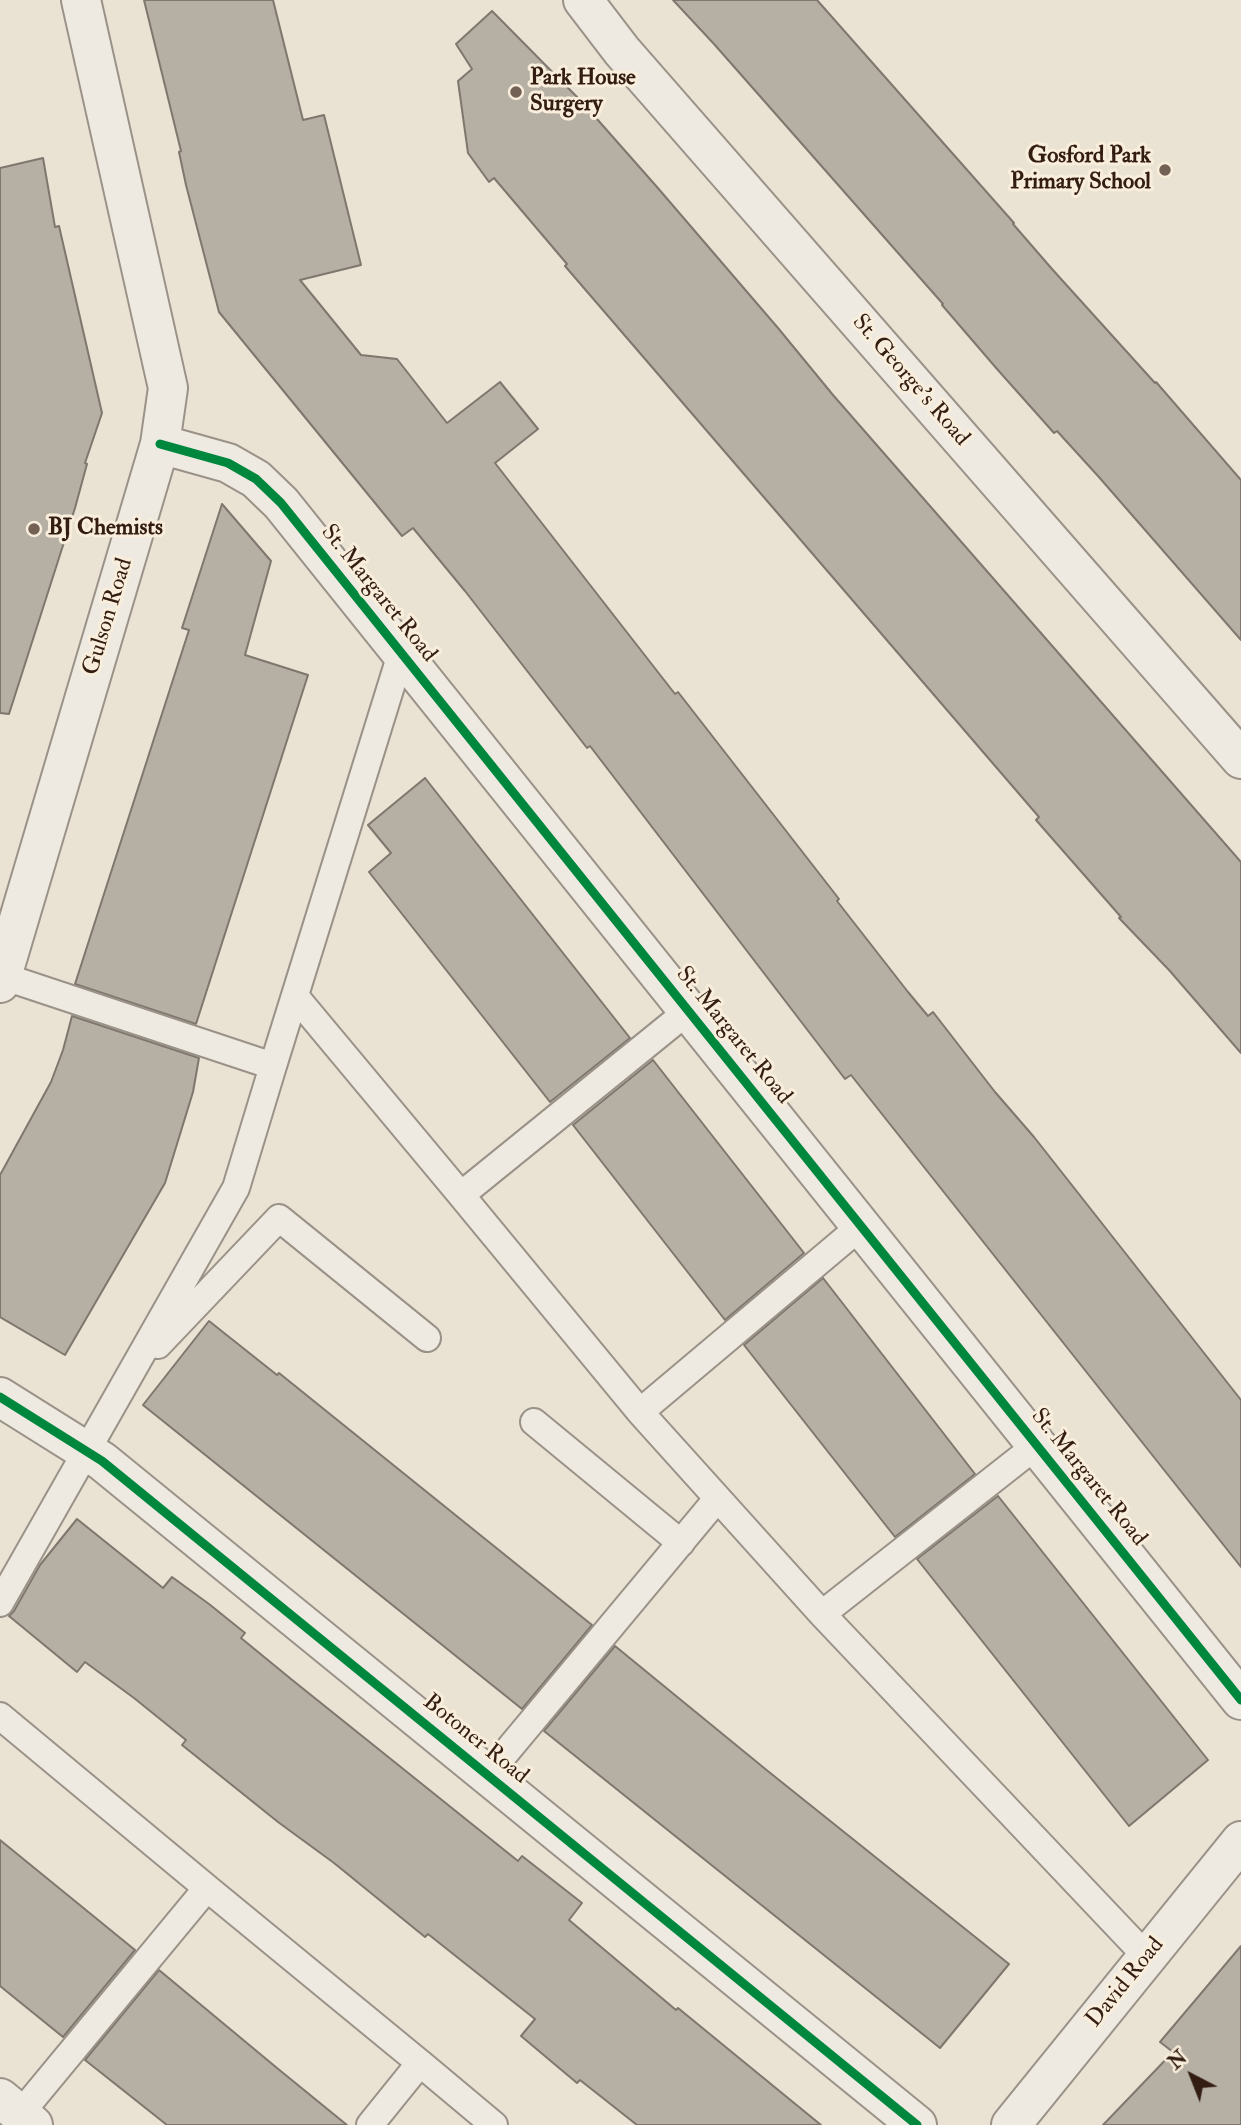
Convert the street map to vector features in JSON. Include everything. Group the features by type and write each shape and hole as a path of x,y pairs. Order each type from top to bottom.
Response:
{"street":[{"name":"Gulson Road","path":"1,979 160,444 168,388 80,0"},
{"name":"St. George's Road","path":"583,0 631,61 1241,759"},
{"name":"St. Margaret Road","path":"160,444 228,463 257,479 281,503 1241,1700"},
{"name":"Botoner Road","path":"0,1397 113,1469 917,2125"},
{"name":"David Road","path":"1011,2125 1241,1841"}],"lane":[{"path":"0,1603 236,1188 401,654"},
{"path":"1,979 273,1066"},
{"path":"295,996 640,1412 717,1499 822,1614 1147,1957"},
{"path":"461,1195 688,1011"},
{"path":"130,1374 279,1218 427,1338"},
{"path":"640,1412 861,1226"},
{"path":"534,1422 681,1543"},
{"path":"822,1614 1037,1445"},
{"path":"488,1774 717,1499"},
{"path":"0,1716 494,2125"},
{"path":"18,2112 207,1888"},
{"path":"370,2125 420,2063"}],"building":[{"path":"144,0 273,0 303,120 324,115 361,265 300,280 361,355 397,359 447,423 500,382 538,429 495,463 675,694 678,692 908,992 928,1016 933,1012 1241,1400 1241,1567 851,1075 845,1079 590,746 587,748 465,591 413,528 402,536 219,312 186,185 179,152 181,151"},
{"path":"673,0 817,0 1241,480 1241,640 1098,476 1057,431 1054,433 997,369 943,304"},
{"path":"492,11 582,102 657,187 833,395 1241,862 1241,1053 1169,970 1119,918 1121,917 1036,820 1039,817 565,266 567,264 494,178 489,182 468,153 458,81 472,69 456,44"},
{"path":"43,158 55,227 59,226 102,413 85,463 87,464 75,508 9,714 0,713 0,168"},
{"path":"222,504 271,561 245,655 308,675 196,1024 75,984 189,630 182,628"},
{"path":"425,778 630,1038 550,1102 369,872 391,853 368,825"},
{"path":"72,1016 199,1058 193,1092 165,1183 65,1355 0,1317 0,1175 51,1082"},
{"path":"653,1060 804,1253 725,1320 573,1125"},
{"path":"823,1278 975,1474 895,1537 744,1345"},
{"path":"209,1321 277,1375 279,1373 592,1625 522,1709 143,1405"},
{"path":"998,1496 1208,1760 1129,1826 917,1559"},
{"path":"77,1519 163,1588 172,1577 209,1604 245,1633 241,1638 518,1861 522,1856 582,1903 569,1920 676,2010 678,2008 821,2125 637,2125 580,2080 577,2083 521,2036 535,2019 428,1934 425,1937 334,1863 278,1822 182,1745 186,1740 134,1698 85,1662 77,1672 9,1616 40,1565"},
{"path":"615,1646 1009,1964 940,2048 544,1731"},
{"path":"0,1840 135,1950 63,2037 0,1986"},
{"path":"1241,1946 1241,2125 1103,2125 1173,2052 1160,2042"},
{"path":"159,1970 347,2125 167,2125 85,2060"}],"cycle path":[{"path":"160,444 228,463 256,479 281,503 1241,1700"},
{"path":"0,1397 102,1461 917,2125"}],"place":[{"name":"Park House Surgery","path":"516,92"},
{"name":"Gosford Park Primary School","path":"1165,170"},
{"name":"BJ Chemists","path":"34,529"}]}
